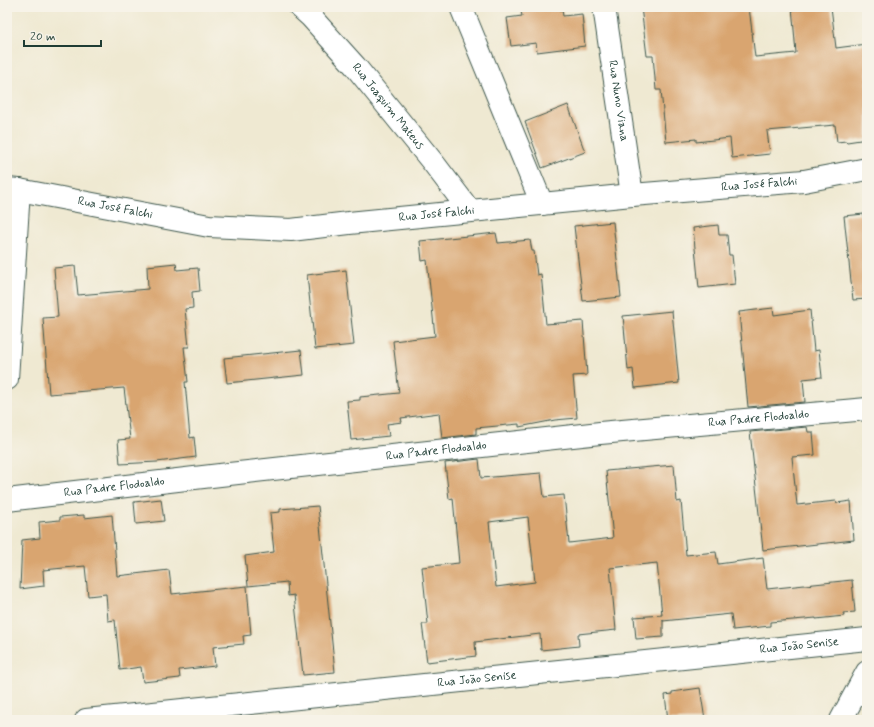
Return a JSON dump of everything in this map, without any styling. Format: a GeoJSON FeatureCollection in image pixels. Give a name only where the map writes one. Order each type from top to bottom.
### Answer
{"type":"FeatureCollection","features":[{"type":"Feature","properties":{"kind":"street"},"geometry":{"type":"LineString","coordinates":[[461,7],[542,204]]}},
{"type":"Feature","properties":{"kind":"street","name":"Rua Nuno Viana"},"geometry":{"type":"LineString","coordinates":[[604,7],[632,195]]}},
{"type":"Feature","properties":{"kind":"street","name":"Rua Joaquim Mateus"},"geometry":{"type":"LineString","coordinates":[[306,10],[355,66],[470,210]]}},
{"type":"Feature","properties":{"kind":"street","name":"Rua José Falchi"},"geometry":{"type":"LineString","coordinates":[[13,190],[209,226],[291,230],[470,210],[804,181],[867,169]]}},
{"type":"Feature","properties":{"kind":"street"},"geometry":{"type":"LineString","coordinates":[[7,379],[13,190]]}},
{"type":"Feature","properties":{"kind":"street","name":"Rua Padre Flodoaldo"},"geometry":{"type":"LineString","coordinates":[[7,500],[220,474],[600,433],[867,409]]}},
{"type":"Feature","properties":{"kind":"street","name":"Rua João Senise"},"geometry":{"type":"LineString","coordinates":[[86,720],[867,639]]}},
{"type":"Feature","properties":{"kind":"street"},"geometry":{"type":"LineString","coordinates":[[841,720],[867,672]]}},
{"type":"Feature","properties":{"kind":"building"},"geometry":{"type":"Polygon","coordinates":[[[520,7],[559,7],[560,10],[562,10],[563,16],[582,14],[585,46],[537,52],[536,43],[511,46],[507,18],[522,16],[520,7]]]}},
{"type":"Feature","properties":{"kind":"building"},"geometry":{"type":"Polygon","coordinates":[[[641,7],[749,7],[755,57],[796,53],[792,7],[831,7],[836,48],[867,44],[867,139],[837,142],[835,125],[767,131],[770,154],[732,158],[730,138],[696,142],[696,139],[666,142],[661,90],[656,90],[653,56],[647,56],[641,7]]]}},
{"type":"Feature","properties":{"kind":"building"},"geometry":{"type":"Polygon","coordinates":[[[568,105],[585,152],[542,168],[525,122],[568,105]]]}},
{"type":"Feature","properties":{"kind":"building"},"geometry":{"type":"Polygon","coordinates":[[[864,214],[867,247],[867,299],[853,300],[844,216],[864,214]]]}},
{"type":"Feature","properties":{"kind":"building"},"geometry":{"type":"Polygon","coordinates":[[[613,222],[621,297],[583,301],[574,226],[613,222]]]}},
{"type":"Feature","properties":{"kind":"building"},"geometry":{"type":"Polygon","coordinates":[[[718,225],[719,235],[727,235],[729,255],[732,255],[735,284],[699,288],[693,228],[718,225]]]}},
{"type":"Feature","properties":{"kind":"building"},"geometry":{"type":"Polygon","coordinates":[[[496,233],[498,243],[530,240],[532,251],[534,251],[537,275],[541,274],[546,324],[583,321],[587,375],[573,376],[577,418],[555,420],[519,427],[519,424],[476,428],[476,434],[442,438],[439,413],[401,418],[402,422],[387,424],[389,436],[351,440],[347,401],[360,400],[360,397],[399,393],[393,341],[435,336],[427,260],[422,261],[420,241],[496,233]]]}},
{"type":"Feature","properties":{"kind":"building"},"geometry":{"type":"Polygon","coordinates":[[[176,263],[177,270],[198,268],[200,291],[192,292],[193,308],[185,309],[189,347],[184,347],[188,382],[185,382],[190,438],[194,437],[196,457],[157,462],[120,464],[118,440],[130,439],[124,388],[49,394],[43,318],[58,317],[54,268],[75,266],[78,295],[148,289],[147,266],[176,263]]]}},
{"type":"Feature","properties":{"kind":"building"},"geometry":{"type":"Polygon","coordinates":[[[346,270],[354,345],[315,349],[307,275],[346,270]]]}},
{"type":"Feature","properties":{"kind":"building"},"geometry":{"type":"Polygon","coordinates":[[[773,308],[774,315],[810,310],[814,351],[819,350],[822,377],[803,379],[805,402],[748,407],[739,312],[773,308]]]}},
{"type":"Feature","properties":{"kind":"building"},"geometry":{"type":"Polygon","coordinates":[[[672,311],[679,383],[635,388],[633,369],[628,370],[623,316],[672,311]]]}},
{"type":"Feature","properties":{"kind":"building"},"geometry":{"type":"Polygon","coordinates":[[[301,350],[304,375],[227,383],[224,358],[301,350]]]}},
{"type":"Feature","properties":{"kind":"building"},"geometry":{"type":"Polygon","coordinates":[[[807,427],[808,432],[813,432],[815,455],[792,457],[797,505],[851,501],[854,540],[763,550],[750,432],[807,427]]]}},
{"type":"Feature","properties":{"kind":"building"},"geometry":{"type":"Polygon","coordinates":[[[479,459],[481,478],[541,473],[544,497],[564,495],[569,543],[613,538],[606,471],[674,465],[677,502],[681,501],[686,555],[716,552],[718,564],[763,558],[767,589],[852,580],[855,612],[843,613],[844,616],[770,622],[770,626],[733,630],[731,614],[663,621],[663,637],[636,639],[634,617],[662,615],[657,563],[610,568],[616,630],[578,634],[579,646],[541,650],[540,634],[475,642],[476,656],[427,662],[422,624],[428,624],[422,567],[459,563],[453,498],[449,499],[445,463],[479,459]],[[528,517],[489,522],[496,587],[535,582],[528,517]]]}},
{"type":"Feature","properties":{"kind":"building"},"geometry":{"type":"Polygon","coordinates":[[[161,499],[164,521],[136,524],[134,502],[161,499]]]}},
{"type":"Feature","properties":{"kind":"building"},"geometry":{"type":"Polygon","coordinates":[[[318,506],[335,672],[303,675],[294,595],[288,596],[287,582],[248,586],[245,556],[274,552],[270,513],[280,512],[280,509],[318,506]]]}},
{"type":"Feature","properties":{"kind":"building"},"geometry":{"type":"Polygon","coordinates":[[[84,515],[84,518],[112,515],[117,576],[169,570],[172,594],[247,586],[251,635],[243,636],[244,644],[213,647],[215,666],[179,670],[180,678],[143,682],[141,667],[120,670],[115,620],[108,621],[106,594],[88,596],[85,566],[43,570],[44,586],[20,589],[22,540],[40,538],[39,522],[60,520],[60,517],[84,515]]]}},
{"type":"Feature","properties":{"kind":"building"},"geometry":{"type":"Polygon","coordinates":[[[700,688],[705,720],[668,720],[665,695],[672,694],[672,692],[700,688]]]}}]}
